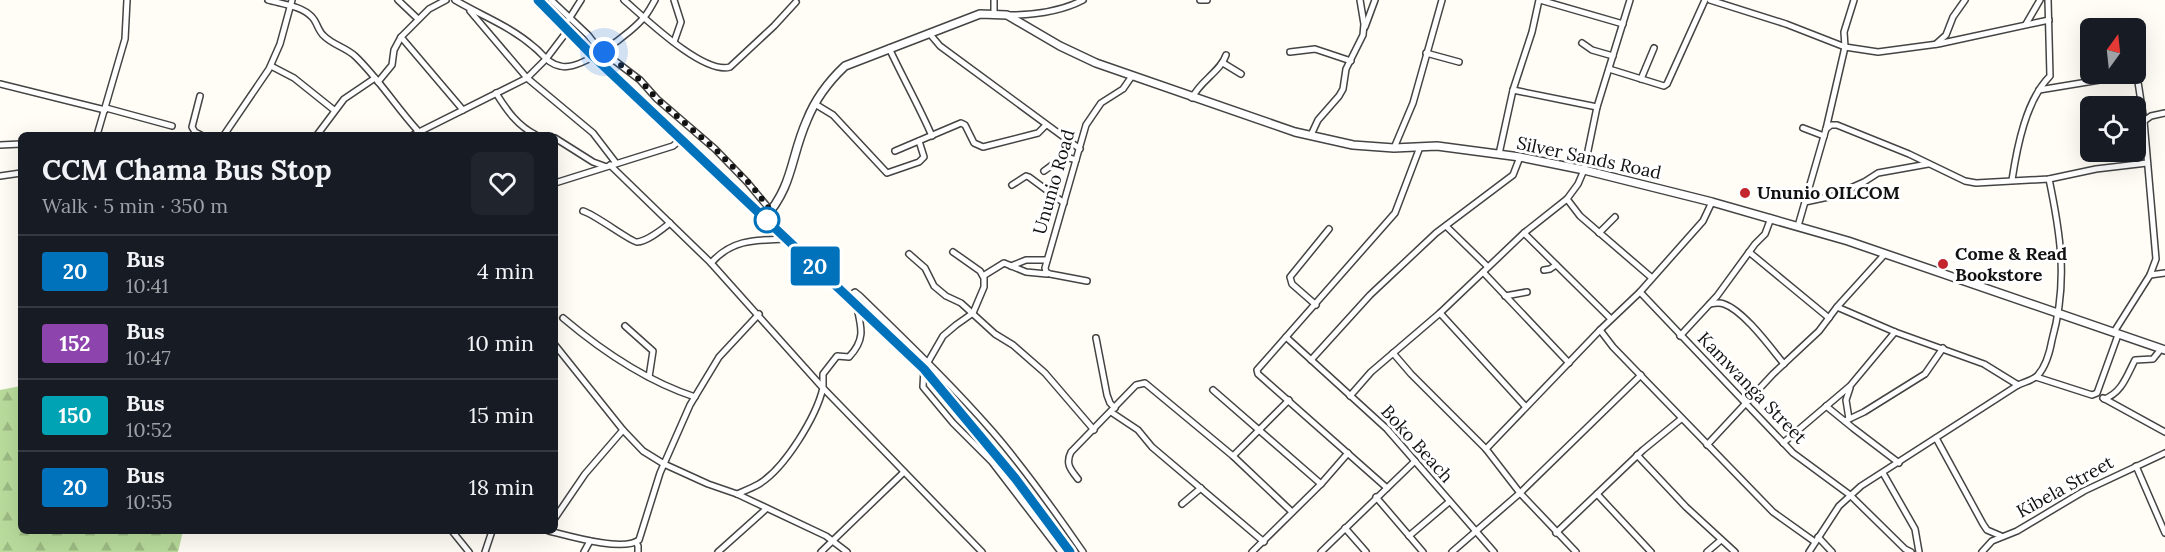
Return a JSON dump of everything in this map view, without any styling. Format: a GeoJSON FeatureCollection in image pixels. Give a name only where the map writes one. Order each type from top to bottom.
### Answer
{"type":"FeatureCollection","features":[{"type":"Feature","properties":{"kind":"highway"},"geometry":{"type":"LineString","coordinates":[[538,0],[594,57],[681,139],[768,215],[787,238],[857,307],[925,366],[1012,481],[1070,552]]}},
{"type":"Feature","properties":{"kind":"street"},"geometry":{"type":"LineString","coordinates":[[98,132],[125,39],[127,0]]}},
{"type":"Feature","properties":{"kind":"street"},"geometry":{"type":"LineString","coordinates":[[268,0],[291,3],[311,16],[325,37],[335,45],[346,49],[376,80],[414,132]]}},
{"type":"Feature","properties":{"kind":"street"},"geometry":{"type":"LineString","coordinates":[[398,0],[418,19]]}},
{"type":"Feature","properties":{"kind":"street"},"geometry":{"type":"LineString","coordinates":[[319,132],[344,99],[376,80],[392,65],[394,50],[401,37],[418,19],[429,9],[446,0]]}},
{"type":"Feature","properties":{"kind":"street"},"geometry":{"type":"LineString","coordinates":[[455,0],[507,26],[546,59],[557,66],[564,67],[604,52],[645,17],[654,2],[661,0]]}},
{"type":"Feature","properties":{"kind":"street"},"geometry":{"type":"LineString","coordinates":[[551,0],[604,52],[640,80],[657,99],[715,149],[752,186],[768,215],[786,188],[805,125],[815,104],[844,66],[980,14],[1041,13],[1068,8],[1083,0]]}},
{"type":"Feature","properties":{"kind":"street"},"geometry":{"type":"LineString","coordinates":[[417,132],[527,78],[546,59],[581,0]]}},
{"type":"Feature","properties":{"kind":"street"},"geometry":{"type":"LineString","coordinates":[[624,0],[674,42],[716,68],[730,67],[796,2]]}},
{"type":"Feature","properties":{"kind":"street"},"geometry":{"type":"LineString","coordinates":[[674,0],[681,22],[674,42]]}},
{"type":"Feature","properties":{"kind":"street"},"geometry":{"type":"LineString","coordinates":[[994,0],[994,13]]}},
{"type":"Feature","properties":{"kind":"street"},"geometry":{"type":"LineString","coordinates":[[1200,0],[1207,0]]}},
{"type":"Feature","properties":{"kind":"street"},"geometry":{"type":"LineString","coordinates":[[1360,0],[1363,31]]}},
{"type":"Feature","properties":{"kind":"street"},"geometry":{"type":"LineString","coordinates":[[1311,135],[1318,120],[1340,96],[1346,69],[1375,0]]}},
{"type":"Feature","properties":{"kind":"street"},"geometry":{"type":"LineString","coordinates":[[1394,148],[1413,103],[1442,0]]}},
{"type":"Feature","properties":{"kind":"street"},"geometry":{"type":"LineString","coordinates":[[1498,154],[1513,90],[1532,32],[1539,0],[1623,24]]}},
{"type":"Feature","properties":{"kind":"street"},"geometry":{"type":"LineString","coordinates":[[1350,396],[1371,372],[1440,313],[1524,233],[1567,200],[1584,170],[1597,107],[1630,0]]}},
{"type":"Feature","properties":{"kind":"street"},"geometry":{"type":"LineString","coordinates":[[1609,69],[1664,86],[1667,84],[1705,0]]}},
{"type":"Feature","properties":{"kind":"street"},"geometry":{"type":"LineString","coordinates":[[1710,0],[1786,24],[1845,47],[1878,52],[1935,45],[2049,20]]}},
{"type":"Feature","properties":{"kind":"street"},"geometry":{"type":"LineString","coordinates":[[1798,226],[1825,133],[1845,47],[1844,32],[1854,0]]}},
{"type":"Feature","properties":{"kind":"street"},"geometry":{"type":"LineString","coordinates":[[1935,45],[1946,35],[1953,17],[1965,0]]}},
{"type":"Feature","properties":{"kind":"street"},"geometry":{"type":"LineString","coordinates":[[2026,24],[2040,0]]}},
{"type":"Feature","properties":{"kind":"street"},"geometry":{"type":"LineString","coordinates":[[2012,180],[2018,141],[2042,83],[2050,76],[2048,0]]}},
{"type":"Feature","properties":{"kind":"street"},"geometry":{"type":"LineString","coordinates":[[226,132],[270,66],[280,44],[291,3]]}},
{"type":"Feature","properties":{"kind":"street"},"geometry":{"type":"LineString","coordinates":[[469,9],[527,78],[593,133],[610,165],[711,263],[823,388],[982,552]]}},
{"type":"Feature","properties":{"kind":"street","name":"Silver Sands Road"},"geometry":{"type":"LineString","coordinates":[[1007,15],[1060,46],[1096,63],[1295,132],[1353,145],[1394,148],[1437,146],[1520,157],[1584,170],[1798,226],[2163,349]]}},
{"type":"Feature","properties":{"kind":"street"},"geometry":{"type":"LineString","coordinates":[[929,33],[940,46],[1080,149]]}},
{"type":"Feature","properties":{"kind":"street"},"geometry":{"type":"LineString","coordinates":[[401,37],[463,110]]}},
{"type":"Feature","properties":{"kind":"street"},"geometry":{"type":"LineString","coordinates":[[1582,43],[1592,50],[1613,56]]}},
{"type":"Feature","properties":{"kind":"street"},"geometry":{"type":"LineString","coordinates":[[889,48],[908,88],[917,101],[932,136]]}},
{"type":"Feature","properties":{"kind":"street"},"geometry":{"type":"LineString","coordinates":[[1641,79],[1654,48]]}},
{"type":"Feature","properties":{"kind":"street"},"geometry":{"type":"LineString","coordinates":[[1290,52],[1315,49],[1351,61]]}},
{"type":"Feature","properties":{"kind":"street"},"geometry":{"type":"LineString","coordinates":[[1426,53],[1459,62]]}},
{"type":"Feature","properties":{"kind":"street"},"geometry":{"type":"LineString","coordinates":[[1192,98],[1209,76],[1223,63],[1227,55]]}},
{"type":"Feature","properties":{"kind":"street"},"geometry":{"type":"LineString","coordinates":[[1223,63],[1241,74]]}},
{"type":"Feature","properties":{"kind":"street"},"geometry":{"type":"LineString","coordinates":[[270,66],[294,78],[334,110]]}},
{"type":"Feature","properties":{"kind":"street","name":"Ununio Road"},"geometry":{"type":"LineString","coordinates":[[1050,274],[1046,271],[1047,260],[1089,118],[1101,103],[1123,89],[1132,76]]}},
{"type":"Feature","properties":{"kind":"street"},"geometry":{"type":"LineString","coordinates":[[2039,90],[2080,83]]}},
{"type":"Feature","properties":{"kind":"street"},"geometry":{"type":"LineString","coordinates":[[0,84],[172,126]]}},
{"type":"Feature","properties":{"kind":"street"},"geometry":{"type":"LineString","coordinates":[[1513,90],[1597,107]]}},
{"type":"Feature","properties":{"kind":"street"},"geometry":{"type":"LineString","coordinates":[[496,93],[512,117],[529,132]]}},
{"type":"Feature","properties":{"kind":"street"},"geometry":{"type":"LineString","coordinates":[[195,132],[192,127],[200,96]]}},
{"type":"Feature","properties":{"kind":"street"},"geometry":{"type":"LineString","coordinates":[[815,104],[833,115],[887,174],[919,162],[924,157],[919,141]]}},
{"type":"Feature","properties":{"kind":"street"},"geometry":{"type":"LineString","coordinates":[[2146,120],[2165,113]]}},
{"type":"Feature","properties":{"kind":"street"},"geometry":{"type":"LineString","coordinates":[[895,151],[958,124],[963,124],[974,143],[983,147],[1038,133],[1046,125]]}},
{"type":"Feature","properties":{"kind":"street"},"geometry":{"type":"LineString","coordinates":[[1825,133],[1831,125],[1837,125],[1971,182],[2049,179],[2096,169],[2147,163]]}},
{"type":"Feature","properties":{"kind":"street"},"geometry":{"type":"LineString","coordinates":[[1803,128],[1825,133]]}},
{"type":"Feature","properties":{"kind":"street"},"geometry":{"type":"LineString","coordinates":[[558,182],[673,146],[681,139]]}},
{"type":"Feature","properties":{"kind":"street"},"geometry":{"type":"LineString","coordinates":[[558,140],[593,162],[610,165]]}},
{"type":"Feature","properties":{"kind":"street"},"geometry":{"type":"LineString","coordinates":[[0,145],[18,144]]}},
{"type":"Feature","properties":{"kind":"street"},"geometry":{"type":"LineString","coordinates":[[1387,488],[1257,372],[1259,366],[1395,213],[1420,147]]}},
{"type":"Feature","properties":{"kind":"street"},"geometry":{"type":"LineString","coordinates":[[2097,393],[2116,333],[2154,266],[2156,248],[2146,149]]}},
{"type":"Feature","properties":{"kind":"street"},"geometry":{"type":"LineString","coordinates":[[1044,171],[1055,161],[1064,157],[1076,160]]}},
{"type":"Feature","properties":{"kind":"street"},"geometry":{"type":"LineString","coordinates":[[1311,360],[1370,296],[1436,233],[1513,175],[1520,157]]}},
{"type":"Feature","properties":{"kind":"street"},"geometry":{"type":"LineString","coordinates":[[1805,202],[1833,196],[1878,173],[1930,164]]}},
{"type":"Feature","properties":{"kind":"street"},"geometry":{"type":"LineString","coordinates":[[0,176],[18,173]]}},
{"type":"Feature","properties":{"kind":"street"},"geometry":{"type":"LineString","coordinates":[[1012,185],[1026,176],[1029,177],[1064,203]]}},
{"type":"Feature","properties":{"kind":"street"},"geometry":{"type":"LineString","coordinates":[[1809,552],[1830,518],[1850,495],[2018,385],[2036,377],[2045,363],[2060,314],[2063,261],[2060,231],[2049,179]]}},
{"type":"Feature","properties":{"kind":"street"},"geometry":{"type":"LineString","coordinates":[[1567,200],[1580,216],[1652,278]]}},
{"type":"Feature","properties":{"kind":"street"},"geometry":{"type":"LineString","coordinates":[[1486,449],[1599,330],[1640,292],[1704,221],[1712,202]]}},
{"type":"Feature","properties":{"kind":"street"},"geometry":{"type":"LineString","coordinates":[[583,210],[605,222],[631,242],[647,238],[670,223]]}},
{"type":"Feature","properties":{"kind":"street"},"geometry":{"type":"LineString","coordinates":[[1599,233],[1615,217]]}},
{"type":"Feature","properties":{"kind":"street"},"geometry":{"type":"LineString","coordinates":[[1680,336],[1719,294],[1757,240],[1765,234],[1771,218]]}},
{"type":"Feature","properties":{"kind":"street"},"geometry":{"type":"LineString","coordinates":[[1446,226],[1488,267]]}},
{"type":"Feature","properties":{"kind":"street"},"geometry":{"type":"LineString","coordinates":[[1316,304],[1292,284],[1290,277],[1329,229]]}},
{"type":"Feature","properties":{"kind":"street"},"geometry":{"type":"LineString","coordinates":[[1524,233],[1593,299],[1611,320]]}},
{"type":"Feature","properties":{"kind":"street"},"geometry":{"type":"LineString","coordinates":[[711,263],[720,252],[737,244],[787,238]]}},
{"type":"Feature","properties":{"kind":"street"},"geometry":{"type":"LineString","coordinates":[[925,366],[943,336],[973,313],[984,286],[980,271],[953,252]]}},
{"type":"Feature","properties":{"kind":"street"},"geometry":{"type":"LineString","coordinates":[[1749,252],[1829,318]]}},
{"type":"Feature","properties":{"kind":"street"},"geometry":{"type":"LineString","coordinates":[[909,254],[925,268],[934,286],[946,296],[961,303],[1045,374],[1094,430]]}},
{"type":"Feature","properties":{"kind":"street"},"geometry":{"type":"LineString","coordinates":[[1707,445],[1784,364],[1819,331],[1837,307],[1884,255]]}},
{"type":"Feature","properties":{"kind":"street"},"geometry":{"type":"LineString","coordinates":[[1011,266],[1026,260],[1047,260]]}},
{"type":"Feature","properties":{"kind":"street"},"geometry":{"type":"LineString","coordinates":[[983,276],[1000,264],[1007,263],[1026,272],[1088,281]]}},
{"type":"Feature","properties":{"kind":"street"},"geometry":{"type":"LineString","coordinates":[[1545,270],[1550,270],[1556,265]]}},
{"type":"Feature","properties":{"kind":"street"},"geometry":{"type":"LineString","coordinates":[[1483,272],[1569,363]]}},
{"type":"Feature","properties":{"kind":"street"},"geometry":{"type":"LineString","coordinates":[[2150,275],[2165,273]]}},
{"type":"Feature","properties":{"kind":"street"},"geometry":{"type":"LineString","coordinates":[[847,297],[855,292],[925,366],[990,429],[1022,467],[1083,552]]}},
{"type":"Feature","properties":{"kind":"street"},"geometry":{"type":"LineString","coordinates":[[1505,296],[1527,292]]}},
{"type":"Feature","properties":{"kind":"street","name":"Kamwanga Street"},"geometry":{"type":"LineString","coordinates":[[1640,292],[1793,453],[1850,495],[1905,549],[1911,552]]}},
{"type":"Feature","properties":{"kind":"street"},"geometry":{"type":"LineString","coordinates":[[1719,294],[1723,304],[1742,317],[1784,364]]}},
{"type":"Feature","properties":{"kind":"street"},"geometry":{"type":"LineString","coordinates":[[1710,304],[1723,304]]}},
{"type":"Feature","properties":{"kind":"street"},"geometry":{"type":"LineString","coordinates":[[737,494],[760,484],[792,448],[814,413],[823,388],[823,374],[839,355],[849,357],[860,342],[862,336],[857,307]]}},
{"type":"Feature","properties":{"kind":"street"},"geometry":{"type":"LineString","coordinates":[[1837,307],[1895,332],[1984,364],[2018,385]]}},
{"type":"Feature","properties":{"kind":"street"},"geometry":{"type":"LineString","coordinates":[[1440,313],[1525,406]]}},
{"type":"Feature","properties":{"kind":"street"},"geometry":{"type":"LineString","coordinates":[[558,533],[590,541],[628,545],[636,542],[641,536],[664,464],[695,398],[719,357],[759,314]]}},
{"type":"Feature","properties":{"kind":"street"},"geometry":{"type":"LineString","coordinates":[[563,318],[584,336],[621,361],[695,398]]}},
{"type":"Feature","properties":{"kind":"street"},"geometry":{"type":"LineString","coordinates":[[625,326],[654,351],[649,377]]}},
{"type":"Feature","properties":{"kind":"street"},"geometry":{"type":"LineString","coordinates":[[1599,330],[1681,419],[1773,512],[1817,539],[1832,552]]}},
{"type":"Feature","properties":{"kind":"street"},"geometry":{"type":"LineString","coordinates":[[1783,443],[1850,386],[1895,332]]}},
{"type":"Feature","properties":{"kind":"street","name":"Boko Beach"},"geometry":{"type":"LineString","coordinates":[[1286,337],[1387,429],[1494,552]]}},
{"type":"Feature","properties":{"kind":"street"},"geometry":{"type":"LineString","coordinates":[[1096,338],[1107,395],[1113,410],[1138,430],[1152,447],[1264,542]]}},
{"type":"Feature","properties":{"kind":"street"},"geometry":{"type":"LineString","coordinates":[[1847,420],[1925,375],[1943,348]]}},
{"type":"Feature","properties":{"kind":"street"},"geometry":{"type":"LineString","coordinates":[[558,349],[623,430],[643,451],[664,464],[737,494],[836,542],[847,552]]}},
{"type":"Feature","properties":{"kind":"street"},"geometry":{"type":"LineString","coordinates":[[2104,399],[2112,396],[2120,388],[2135,360],[2153,359],[2163,349]]}},
{"type":"Feature","properties":{"kind":"street"},"geometry":{"type":"LineString","coordinates":[[1393,353],[1486,449],[1520,493],[1576,552]]}},
{"type":"Feature","properties":{"kind":"street"},"geometry":{"type":"LineString","coordinates":[[1452,552],[1520,493],[1641,375]]}},
{"type":"Feature","properties":{"kind":"street"},"geometry":{"type":"LineString","coordinates":[[2036,377],[2092,395],[2097,393]]}},
{"type":"Feature","properties":{"kind":"street"},"geometry":{"type":"LineString","coordinates":[[1078,479],[1068,467],[1069,456],[1136,386],[1145,383],[1233,456],[1292,512]]}},
{"type":"Feature","properties":{"kind":"street"},"geometry":{"type":"LineString","coordinates":[[1847,420],[1846,400],[1850,386]]}},
{"type":"Feature","properties":{"kind":"street"},"geometry":{"type":"LineString","coordinates":[[1213,390],[1321,484]]}},
{"type":"Feature","properties":{"kind":"street"},"geometry":{"type":"LineString","coordinates":[[2097,393],[2165,432]]}},
{"type":"Feature","properties":{"kind":"street"},"geometry":{"type":"LineString","coordinates":[[1233,456],[1289,400]]}},
{"type":"Feature","properties":{"kind":"street"},"geometry":{"type":"LineString","coordinates":[[1826,406],[1847,420],[1899,463]]}},
{"type":"Feature","properties":{"kind":"street"},"geometry":{"type":"LineString","coordinates":[[1556,533],[1637,455],[1681,419]]}},
{"type":"Feature","properties":{"kind":"street"},"geometry":{"type":"LineString","coordinates":[[558,514],[585,474],[623,430]]}},
{"type":"Feature","properties":{"kind":"street"},"geometry":{"type":"LineString","coordinates":[[1936,438],[1983,524],[1987,530],[2001,536]]}},
{"type":"Feature","properties":{"kind":"street"},"geometry":{"type":"LineString","coordinates":[[1252,552],[1321,484],[1348,453]]}},
{"type":"Feature","properties":{"kind":"street","name":"Kibela Street"},"geometry":{"type":"LineString","coordinates":[[1982,552],[1992,541],[2017,531],[2084,491],[2165,453]]}},
{"type":"Feature","properties":{"kind":"street"},"geometry":{"type":"LineString","coordinates":[[1637,455],[1721,540],[1736,552]]}},
{"type":"Feature","properties":{"kind":"street"},"geometry":{"type":"LineString","coordinates":[[1321,552],[1415,461]]}},
{"type":"Feature","properties":{"kind":"street"},"geometry":{"type":"LineString","coordinates":[[2136,466],[2165,533]]}},
{"type":"Feature","properties":{"kind":"street"},"geometry":{"type":"LineString","coordinates":[[821,552],[836,542],[904,472]]}},
{"type":"Feature","properties":{"kind":"street"},"geometry":{"type":"LineString","coordinates":[[1883,473],[1915,529],[1919,552]]}},
{"type":"Feature","properties":{"kind":"street"},"geometry":{"type":"LineString","coordinates":[[1012,481],[1061,552]]}},
{"type":"Feature","properties":{"kind":"street"},"geometry":{"type":"LineString","coordinates":[[1182,504],[1201,488]]}},
{"type":"Feature","properties":{"kind":"street"},"geometry":{"type":"LineString","coordinates":[[1597,494],[1651,552]]}},
{"type":"Feature","properties":{"kind":"street"},"geometry":{"type":"LineString","coordinates":[[1376,497],[1423,552]]}},
{"type":"Feature","properties":{"kind":"street"},"geometry":{"type":"LineString","coordinates":[[1409,536],[1449,502]]}},
{"type":"Feature","properties":{"kind":"street"},"geometry":{"type":"LineString","coordinates":[[718,552],[766,509]]}},
{"type":"Feature","properties":{"kind":"street"},"geometry":{"type":"LineString","coordinates":[[1345,528],[1366,552]]}},
{"type":"Feature","properties":{"kind":"street"},"geometry":{"type":"LineString","coordinates":[[454,534],[469,552]]}},
{"type":"Feature","properties":{"kind":"street"},"geometry":{"type":"LineString","coordinates":[[485,552],[491,534]]}},
{"type":"Feature","properties":{"kind":"street"},"geometry":{"type":"LineString","coordinates":[[1707,552],[1721,540]]}},
{"type":"Feature","properties":{"kind":"street"},"geometry":{"type":"LineString","coordinates":[[584,552],[590,541]]}},
{"type":"Feature","properties":{"kind":"street"},"geometry":{"type":"LineString","coordinates":[[636,542],[638,552]]}},
{"type":"Feature","properties":{"kind":"street"},"geometry":{"type":"LineString","coordinates":[[836,542],[836,552]]}},
{"type":"Feature","properties":{"kind":"green space"},"geometry":{"type":"Polygon","coordinates":[[[18,387],[18,534],[182,534],[178,552],[0,552],[0,390],[18,387]]]}},
{"type":"Feature","properties":{"kind":"bus line","name":"20"},"geometry":{"type":"LineString","coordinates":[[538,0],[594,57],[924,369],[1015,478],[1070,552]]}},
{"type":"Feature","properties":{"kind":"place","name":"Ununio OILCOM"},"geometry":{"type":"Point","coordinates":[1745,193]}},
{"type":"Feature","properties":{"kind":"place","name":"Come & Read Bookstore"},"geometry":{"type":"Point","coordinates":[1943,264]}},
{"type":"Feature","properties":{"kind":"route"},"geometry":{"type":"LineString","coordinates":[[604,52],[640,80],[657,99],[684,120],[752,186],[771,211],[764,219],[767,220]]}}]}
